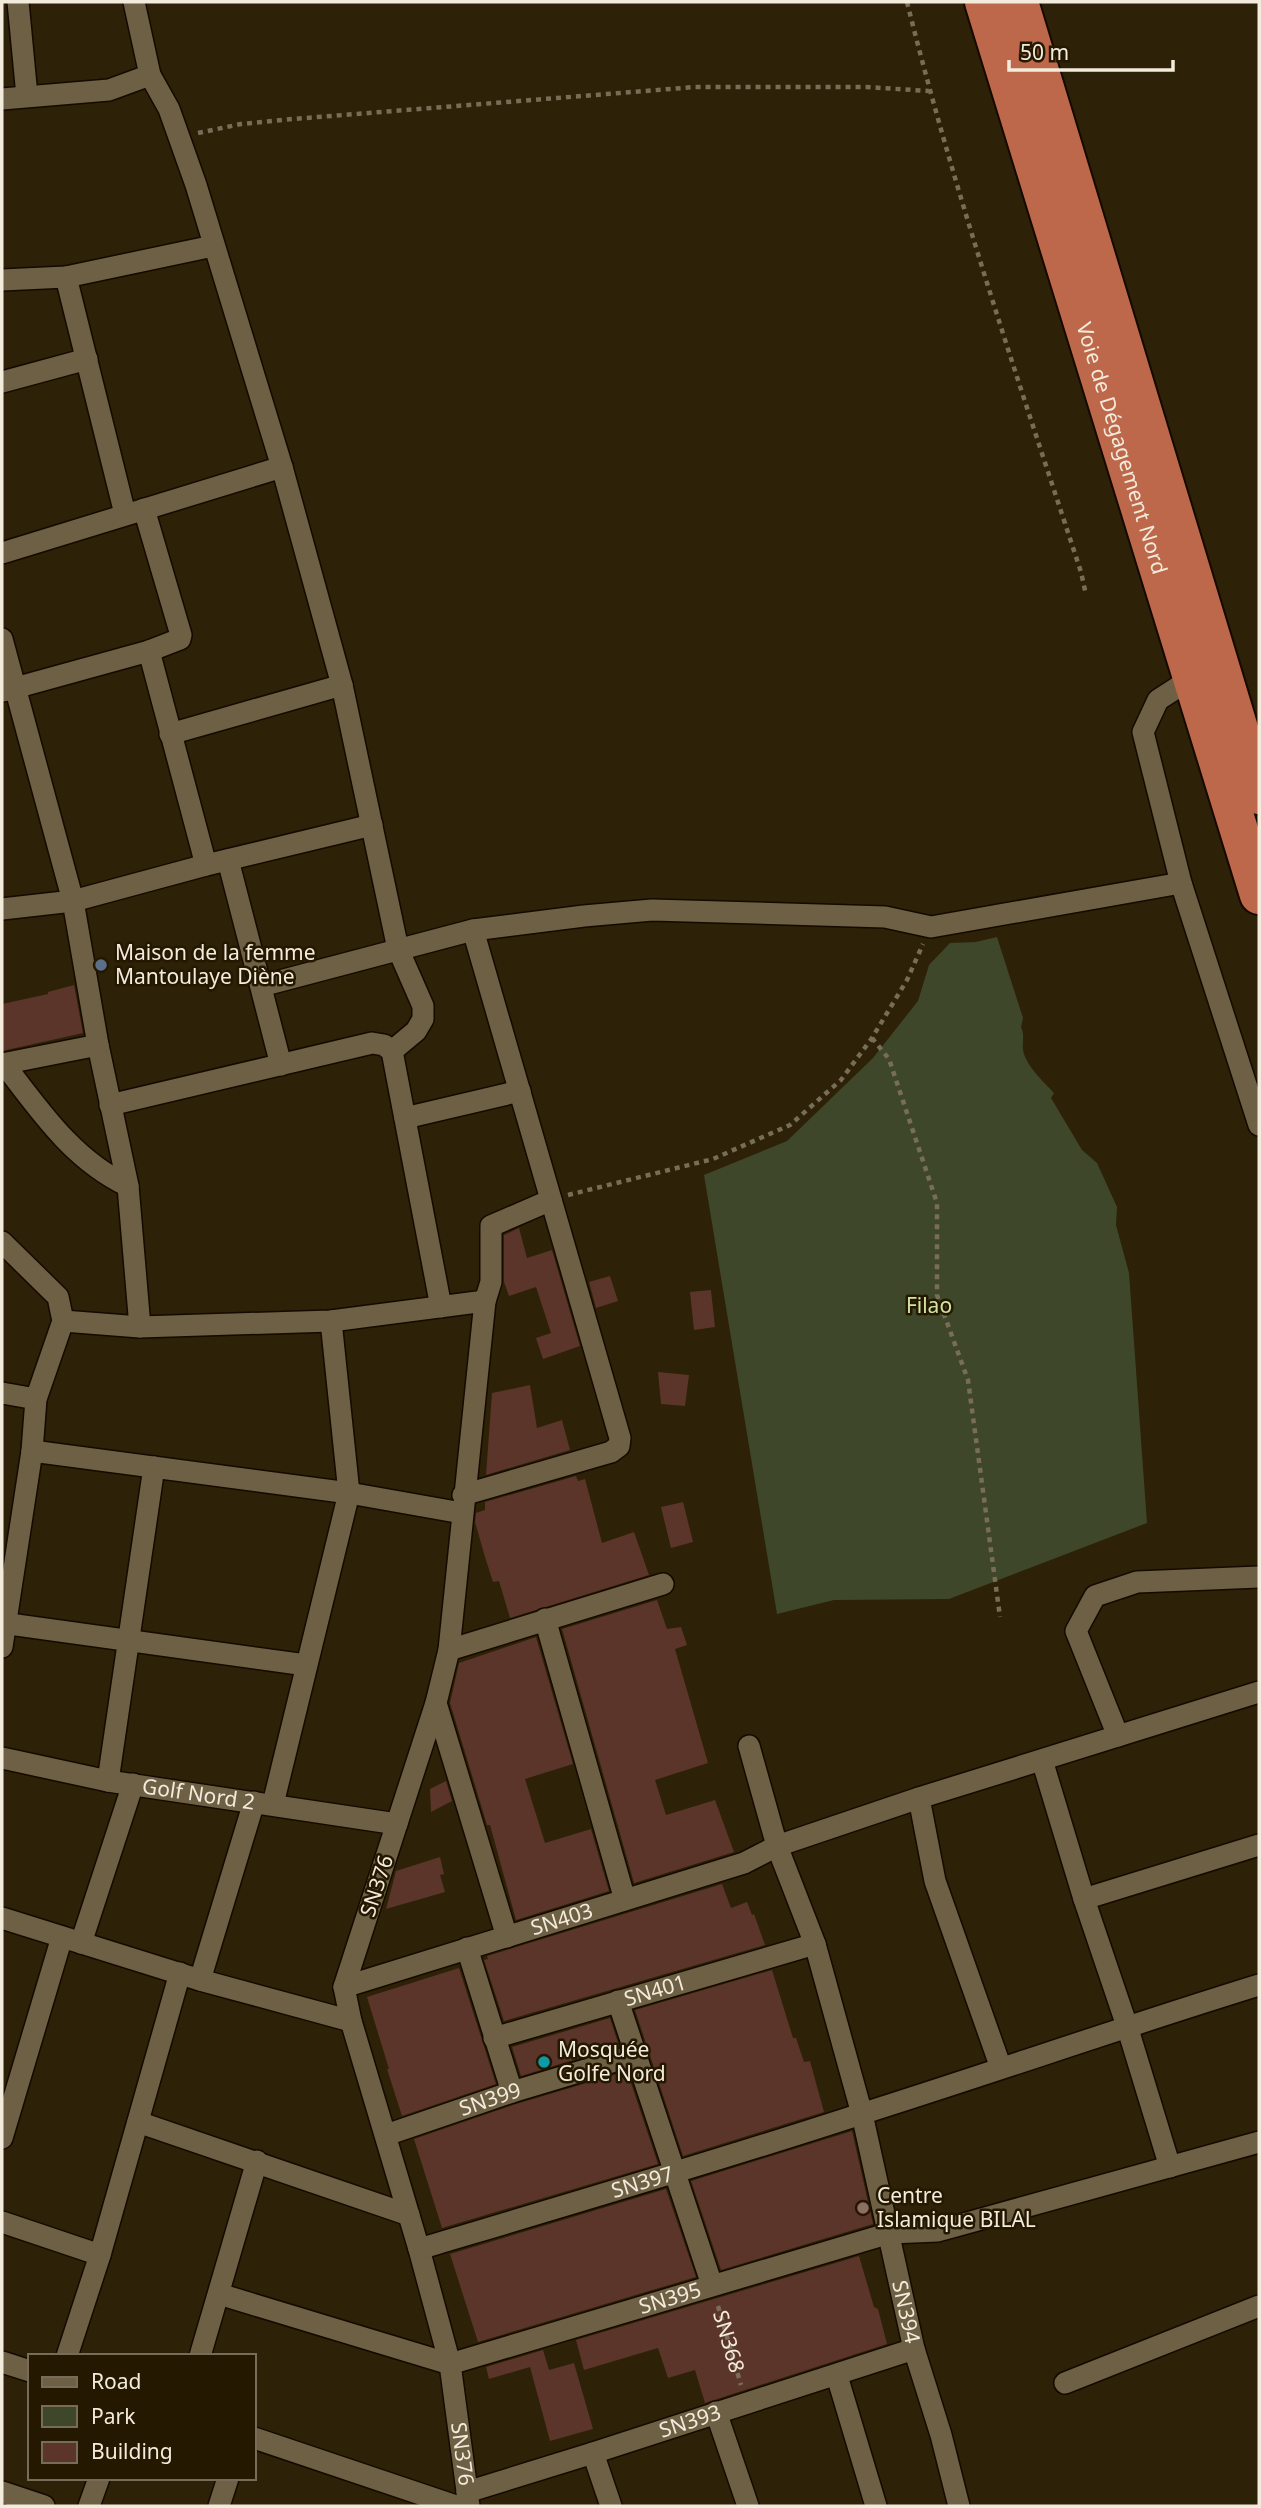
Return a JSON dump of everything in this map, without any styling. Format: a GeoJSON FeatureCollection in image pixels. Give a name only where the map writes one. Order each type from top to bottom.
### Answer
{"type":"FeatureCollection","features":[{"type":"Feature","properties":{"kind":"highway","name":"Voie de Dégagement Nord"},"geometry":{"type":"LineString","coordinates":[[984,2],[1259,895]]}},
{"type":"Feature","properties":{"kind":"highway","name":"Voie de Dégagement Nord"},"geometry":{"type":"LineString","coordinates":[[1019,2],[1259,794]]}},
{"type":"Feature","properties":{"kind":"street"},"geometry":{"type":"LineString","coordinates":[[18,2],[27,96]]}},
{"type":"Feature","properties":{"kind":"street"},"geometry":{"type":"LineString","coordinates":[[134,2],[150,75],[169,109],[180,137],[282,467],[342,685],[398,949],[423,1006],[423,1019],[416,1031],[392,1051]]}},
{"type":"Feature","properties":{"kind":"street"},"geometry":{"type":"LineString","coordinates":[[2,99],[109,90],[150,75]]}},
{"type":"Feature","properties":{"kind":"street"},"geometry":{"type":"LineString","coordinates":[[2,280],[66,277],[213,246]]}},
{"type":"Feature","properties":{"kind":"street"},"geometry":{"type":"LineString","coordinates":[[8,690],[149,651],[177,641],[181,635],[134,512],[87,359],[66,277]]}},
{"type":"Feature","properties":{"kind":"street"},"geometry":{"type":"LineString","coordinates":[[2,382],[87,359]]}},
{"type":"Feature","properties":{"kind":"street"},"geometry":{"type":"LineString","coordinates":[[2,553],[282,467]]}},
{"type":"Feature","properties":{"kind":"street"},"geometry":{"type":"LineString","coordinates":[[2,639],[8,690],[73,901],[98,1045],[128,1186],[140,1327]]}},
{"type":"Feature","properties":{"kind":"street"},"geometry":{"type":"LineString","coordinates":[[149,651],[206,865]]}},
{"type":"Feature","properties":{"kind":"street"},"geometry":{"type":"LineString","coordinates":[[1192,678],[1158,701],[1143,732],[1181,883],[1259,1125]]}},
{"type":"Feature","properties":{"kind":"street"},"geometry":{"type":"LineString","coordinates":[[170,734],[342,685]]}},
{"type":"Feature","properties":{"kind":"street"},"geometry":{"type":"LineString","coordinates":[[2,909],[73,901],[206,865],[372,825]]}},
{"type":"Feature","properties":{"kind":"street"},"geometry":{"type":"LineString","coordinates":[[228,860],[281,1065]]}},
{"type":"Feature","properties":{"kind":"street"},"geometry":{"type":"LineString","coordinates":[[261,986],[473,930],[584,916],[652,910],[885,917],[930,927],[1181,883]]}},
{"type":"Feature","properties":{"kind":"street"},"geometry":{"type":"LineString","coordinates":[[32,1451],[349,1493],[462,1504],[611,1452],[620,1446],[620,1438],[473,930]]}},
{"type":"Feature","properties":{"kind":"street"},"geometry":{"type":"LineString","coordinates":[[110,1105],[372,1042],[384,1045],[392,1051],[441,1307]]}},
{"type":"Feature","properties":{"kind":"street"},"geometry":{"type":"LineString","coordinates":[[98,1045],[3,1064],[78,1154],[106,1175],[128,1186]]}},
{"type":"Feature","properties":{"kind":"street"},"geometry":{"type":"LineString","coordinates":[[405,1118],[520,1091]]}},
{"type":"Feature","properties":{"kind":"street","name":"SN376"},"geometry":{"type":"LineString","coordinates":[[464,2501],[450,2364],[410,2215],[351,2021],[344,1987],[436,1703],[449,1650],[485,1301],[491,1282],[491,1226],[551,1200]]}},
{"type":"Feature","properties":{"kind":"street"},"geometry":{"type":"LineString","coordinates":[[2,1242],[58,1297],[63,1321],[36,1399],[32,1451],[12,1508],[2,1647]]}},
{"type":"Feature","properties":{"kind":"street"},"geometry":{"type":"LineString","coordinates":[[63,1321],[140,1327],[331,1321],[485,1301]]}},
{"type":"Feature","properties":{"kind":"street"},"geometry":{"type":"LineString","coordinates":[[68,2354],[100,2255],[138,2122],[190,1977],[264,1803],[306,1665],[349,1493],[331,1321]]}},
{"type":"Feature","properties":{"kind":"street"},"geometry":{"type":"LineString","coordinates":[[2,1393],[36,1399]]}},
{"type":"Feature","properties":{"kind":"street"},"geometry":{"type":"LineString","coordinates":[[108,1781],[154,1467]]}},
{"type":"Feature","properties":{"kind":"street"},"geometry":{"type":"LineString","coordinates":[[1118,1736],[1076,1631],[1096,1596],[1137,1582],[1259,1577]]}},
{"type":"Feature","properties":{"kind":"street"},"geometry":{"type":"LineString","coordinates":[[449,1650],[663,1584]]}},
{"type":"Feature","properties":{"kind":"street"},"geometry":{"type":"LineString","coordinates":[[545,1619],[625,1900]]}},
{"type":"Feature","properties":{"kind":"street"},"geometry":{"type":"LineString","coordinates":[[3,1623],[306,1665]]}},
{"type":"Feature","properties":{"kind":"street","name":"SN403"},"geometry":{"type":"LineString","coordinates":[[344,1987],[744,1863],[776,1846],[919,1798],[1259,1692]]}},
{"type":"Feature","properties":{"kind":"street"},"geometry":{"type":"LineString","coordinates":[[436,1703],[507,1937]]}},
{"type":"Feature","properties":{"kind":"street","name":"SN394"},"geometry":{"type":"LineString","coordinates":[[749,1746],[776,1846],[815,1944],[862,2114],[914,2349],[941,2435],[959,2506]]}},
{"type":"Feature","properties":{"kind":"street","name":"Golf Nord 2"},"geometry":{"type":"LineString","coordinates":[[2,1758],[108,1781],[397,1824]]}},
{"type":"Feature","properties":{"kind":"street"},"geometry":{"type":"LineString","coordinates":[[1042,1760],[1170,2167]]}},
{"type":"Feature","properties":{"kind":"street"},"geometry":{"type":"LineString","coordinates":[[2,2138],[71,1940],[132,1784]]}},
{"type":"Feature","properties":{"kind":"street"},"geometry":{"type":"LineString","coordinates":[[919,1798],[935,1881],[1001,2068]]}},
{"type":"Feature","properties":{"kind":"street"},"geometry":{"type":"LineString","coordinates":[[1084,1899],[1259,1845]]}},
{"type":"Feature","properties":{"kind":"street"},"geometry":{"type":"LineString","coordinates":[[2,1918],[190,1977],[351,2021]]}},
{"type":"Feature","properties":{"kind":"street","name":"SN401"},"geometry":{"type":"LineString","coordinates":[[495,2038],[815,1944]]}},
{"type":"Feature","properties":{"kind":"street"},"geometry":{"type":"LineString","coordinates":[[467,1948],[512,2092]]}},
{"type":"Feature","properties":{"kind":"street","name":"SN397"},"geometry":{"type":"LineString","coordinates":[[419,2249],[862,2114],[1259,1985]]}},
{"type":"Feature","properties":{"kind":"street","name":"SN368"},"geometry":{"type":"LineString","coordinates":[[618,2001],[712,2285]]}},
{"type":"Feature","properties":{"kind":"street","name":"SN399"},"geometry":{"type":"LineString","coordinates":[[386,2135],[512,2092],[635,2055]]}},
{"type":"Feature","properties":{"kind":"street"},"geometry":{"type":"LineString","coordinates":[[138,2122],[410,2215]]}},
{"type":"Feature","properties":{"kind":"street","name":"SN395"},"geometry":{"type":"LineString","coordinates":[[450,2364],[890,2233],[938,2231],[1259,2142]]}},
{"type":"Feature","properties":{"kind":"street"},"geometry":{"type":"LineString","coordinates":[[201,2354],[257,2161]]}},
{"type":"Feature","properties":{"kind":"street"},"geometry":{"type":"LineString","coordinates":[[2,2222],[100,2255]]}},
{"type":"Feature","properties":{"kind":"street"},"geometry":{"type":"LineString","coordinates":[[219,2294],[450,2364]]}},
{"type":"Feature","properties":{"kind":"street"},"geometry":{"type":"LineString","coordinates":[[1065,2383],[1259,2306]]}},
{"type":"Feature","properties":{"kind":"street","name":"SN393"},"geometry":{"type":"LineString","coordinates":[[464,2501],[716,2412],[914,2349]]}},
{"type":"Feature","properties":{"kind":"street"},"geometry":{"type":"LineString","coordinates":[[2,2362],[28,2370]]}},
{"type":"Feature","properties":{"kind":"street"},"geometry":{"type":"LineString","coordinates":[[837,2375],[876,2506]]}},
{"type":"Feature","properties":{"kind":"street"},"geometry":{"type":"LineString","coordinates":[[716,2412],[748,2506]]}},
{"type":"Feature","properties":{"kind":"street"},"geometry":{"type":"LineString","coordinates":[[256,2439],[464,2501]]}},
{"type":"Feature","properties":{"kind":"street"},"geometry":{"type":"LineString","coordinates":[[593,2454],[611,2506]]}},
{"type":"Feature","properties":{"kind":"street"},"geometry":{"type":"LineString","coordinates":[[89,2506],[98,2480]]}},
{"type":"Feature","properties":{"kind":"street"},"geometry":{"type":"LineString","coordinates":[[219,2506],[227,2480]]}},
{"type":"Feature","properties":{"kind":"street"},"geometry":{"type":"LineString","coordinates":[[2,2492],[44,2506]]}},
{"type":"Feature","properties":{"kind":"path"},"geometry":{"type":"LineString","coordinates":[[907,2],[929,91],[991,297],[1086,594]]}},
{"type":"Feature","properties":{"kind":"path"},"geometry":{"type":"LineString","coordinates":[[180,137],[241,124],[280,120],[695,87],[866,87],[929,91]]}},
{"type":"Feature","properties":{"kind":"path"},"geometry":{"type":"LineString","coordinates":[[551,1200],[713,1158],[790,1125],[841,1080],[872,1038],[907,981],[930,927]]}},
{"type":"Feature","properties":{"kind":"path"},"geometry":{"type":"LineString","coordinates":[[872,1038],[889,1059],[937,1203],[937,1295],[968,1380],[1000,1617]]}},
{"type":"Feature","properties":{"kind":"path","name":"SN368"},"geometry":{"type":"LineString","coordinates":[[712,2285],[746,2403]]}},
{"type":"Feature","properties":{"kind":"green space","name":"Filao"},"geometry":{"type":"Polygon","coordinates":[[[997,937],[1023,1018],[1021,1027],[1025,1056],[1054,1093],[1051,1098],[1082,1150],[1097,1163],[1117,1207],[1116,1225],[1129,1273],[1147,1523],[949,1599],[834,1600],[777,1614],[704,1175],[787,1141],[873,1058],[918,1001],[929,965],[950,943],[976,942],[997,937]]]}},
{"type":"Feature","properties":{"kind":"building"},"geometry":{"type":"Polygon","coordinates":[[[74,985],[83,1033],[2,1051],[2,1004],[74,985]]]}},
{"type":"Feature","properties":{"kind":"building"},"geometry":{"type":"Polygon","coordinates":[[[519,1228],[527,1258],[552,1250],[580,1346],[543,1359],[536,1338],[551,1333],[536,1287],[509,1296],[504,1282],[504,1235],[519,1228]]]}},
{"type":"Feature","properties":{"kind":"building"},"geometry":{"type":"Polygon","coordinates":[[[610,1276],[618,1301],[596,1308],[589,1282],[610,1276]]]}},
{"type":"Feature","properties":{"kind":"building"},"geometry":{"type":"Polygon","coordinates":[[[711,1290],[715,1327],[694,1330],[690,1292],[711,1290]]]}},
{"type":"Feature","properties":{"kind":"building"},"geometry":{"type":"Polygon","coordinates":[[[658,1372],[689,1375],[685,1406],[661,1404],[658,1372]]]}},
{"type":"Feature","properties":{"kind":"building"},"geometry":{"type":"Polygon","coordinates":[[[530,1385],[537,1428],[562,1420],[570,1450],[486,1475],[492,1393],[530,1385]]]}},
{"type":"Feature","properties":{"kind":"building"},"geometry":{"type":"Polygon","coordinates":[[[576,1476],[578,1481],[585,1479],[602,1543],[634,1532],[649,1575],[510,1618],[499,1581],[493,1582],[475,1522],[476,1513],[485,1510],[485,1502],[576,1476]]]}},
{"type":"Feature","properties":{"kind":"building"},"geometry":{"type":"Polygon","coordinates":[[[683,1502],[693,1542],[671,1548],[661,1507],[683,1502]]]}},
{"type":"Feature","properties":{"kind":"building"},"geometry":{"type":"Polygon","coordinates":[[[657,1600],[667,1629],[681,1627],[687,1645],[675,1649],[708,1763],[655,1780],[666,1815],[715,1800],[734,1852],[634,1883],[562,1629],[657,1600]]]}},
{"type":"Feature","properties":{"kind":"building"},"geometry":{"type":"Polygon","coordinates":[[[536,1637],[573,1764],[525,1779],[545,1843],[591,1829],[609,1891],[516,1920],[490,1825],[487,1825],[450,1703],[459,1663],[536,1637]]]}},
{"type":"Feature","properties":{"kind":"building"},"geometry":{"type":"Polygon","coordinates":[[[446,1781],[452,1801],[431,1812],[430,1789],[446,1781]]]}},
{"type":"Feature","properties":{"kind":"building"},"geometry":{"type":"Polygon","coordinates":[[[440,1857],[444,1874],[440,1875],[445,1892],[386,1909],[396,1871],[440,1857]]]}},
{"type":"Feature","properties":{"kind":"building"},"geometry":{"type":"Polygon","coordinates":[[[722,1884],[731,1908],[747,1902],[765,1945],[504,2021],[484,1960],[488,1959],[487,1956],[722,1884]]]}},
{"type":"Feature","properties":{"kind":"building"},"geometry":{"type":"Polygon","coordinates":[[[459,1968],[496,2084],[402,2116],[367,1997],[459,1968]]]}},
{"type":"Feature","properties":{"kind":"building"},"geometry":{"type":"Polygon","coordinates":[[[772,1970],[793,2038],[796,2038],[804,2062],[810,2061],[824,2112],[683,2156],[635,2010],[772,1970]]]}},
{"type":"Feature","properties":{"kind":"building","name":"Mosquée Golfe Nord"},"geometry":{"type":"Polygon","coordinates":[[[610,2018],[619,2046],[521,2076],[512,2047],[610,2018]]]}},
{"type":"Feature","properties":{"kind":"building"},"geometry":{"type":"Polygon","coordinates":[[[627,2071],[658,2164],[442,2228],[414,2139],[516,2104],[627,2071]]]}},
{"type":"Feature","properties":{"kind":"building"},"geometry":{"type":"Polygon","coordinates":[[[852,2131],[873,2224],[721,2270],[691,2181],[852,2131]]]}},
{"type":"Feature","properties":{"kind":"building"},"geometry":{"type":"Polygon","coordinates":[[[666,2189],[696,2277],[478,2342],[450,2254],[666,2189]]]}},
{"type":"Feature","properties":{"kind":"building"},"geometry":{"type":"Polygon","coordinates":[[[859,2256],[887,2344],[705,2403],[695,2370],[668,2378],[658,2348],[584,2370],[576,2340],[859,2256]]]}},
{"type":"Feature","properties":{"kind":"building"},"geometry":{"type":"Polygon","coordinates":[[[543,2350],[549,2370],[574,2363],[593,2429],[550,2441],[530,2367],[489,2379],[486,2367],[543,2350]]]}},
{"type":"Feature","properties":{"kind":"place","name":"Maison de la femme Mantoulaye Diène"},"geometry":{"type":"Point","coordinates":[101,965]}},
{"type":"Feature","properties":{"kind":"place","name":"Mosquée Golfe Nord"},"geometry":{"type":"Point","coordinates":[544,2062]}},
{"type":"Feature","properties":{"kind":"place","name":"Centre Islamique BILAL"},"geometry":{"type":"Point","coordinates":[863,2208]}}]}
